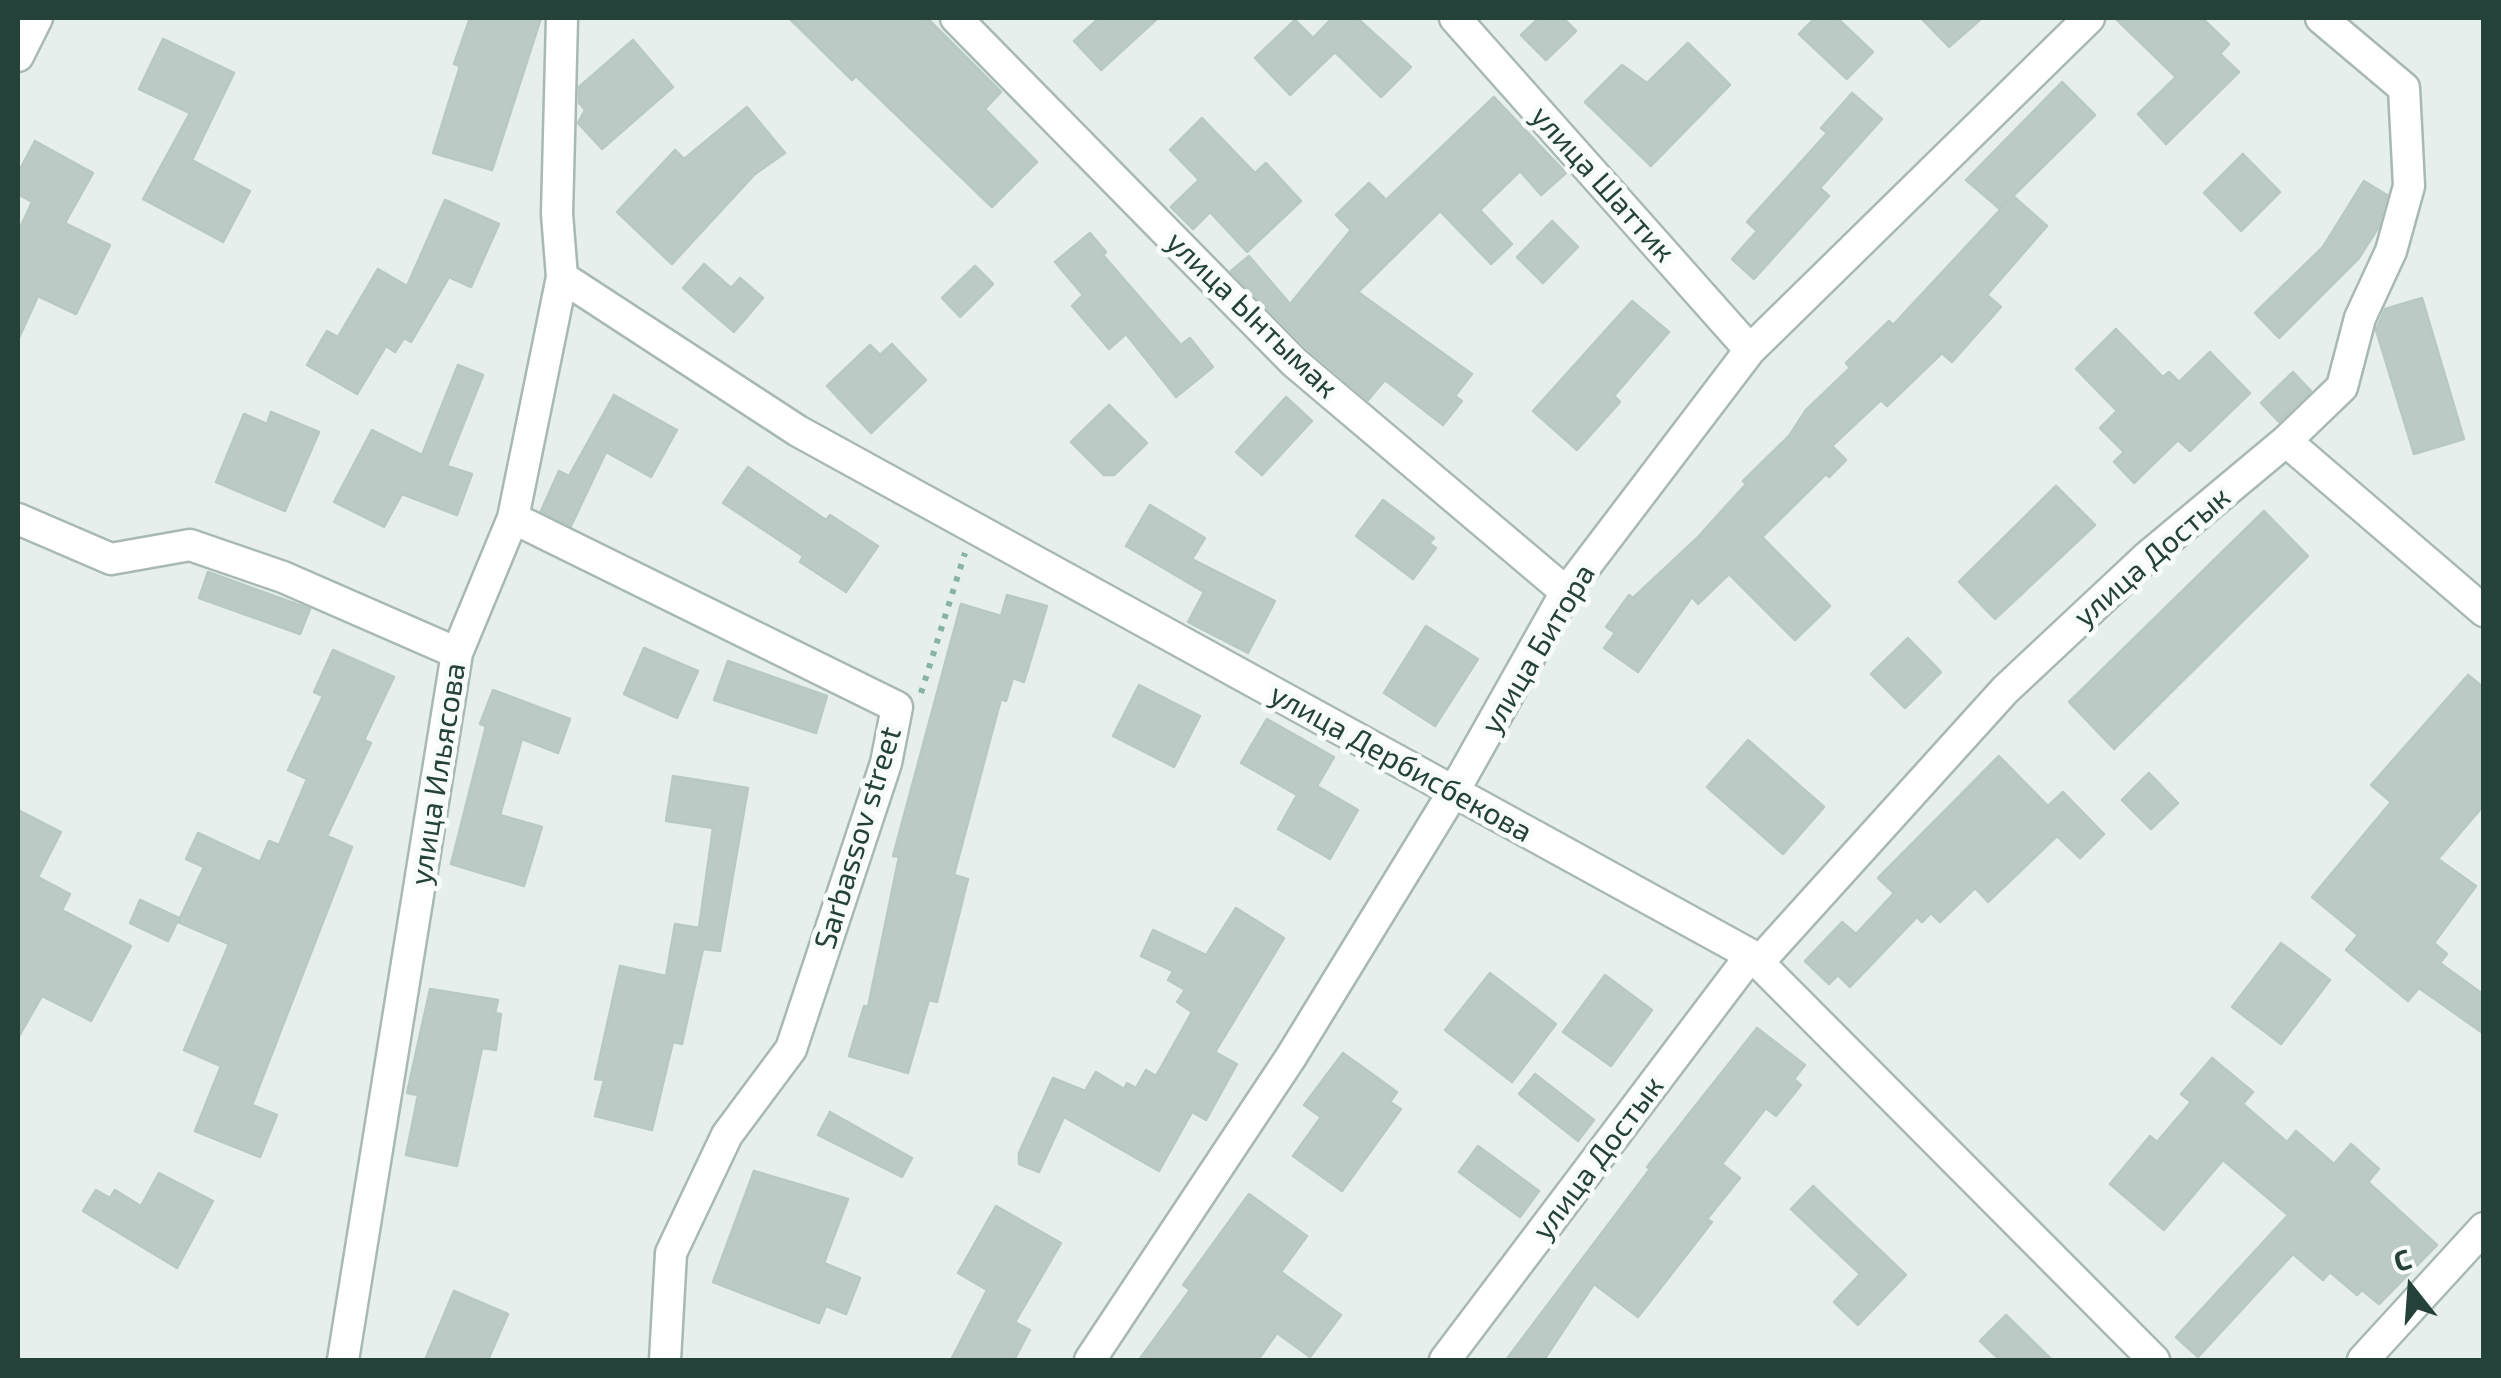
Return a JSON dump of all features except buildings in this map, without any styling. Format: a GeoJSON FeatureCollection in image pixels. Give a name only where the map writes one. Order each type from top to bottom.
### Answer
{"type":"FeatureCollection","features":[{"type":"Feature","properties":{"kind":"street"},"geometry":{"type":"LineString","coordinates":[[18,56],[37,18]]}},
{"type":"Feature","properties":{"kind":"street","name":"улица Ильясова"},"geometry":{"type":"LineString","coordinates":[[344,1360],[457,654],[512,518],[562,276],[557,214],[562,18]]}},
{"type":"Feature","properties":{"kind":"street","name":"улица Ынтымак"},"geometry":{"type":"LineString","coordinates":[[956,18],[1294,362],[1566,592]]}},
{"type":"Feature","properties":{"kind":"street","name":"улица Шаттик"},"geometry":{"type":"LineString","coordinates":[[1455,18],[1750,350]]}},
{"type":"Feature","properties":{"kind":"street","name":"улица Битора"},"geometry":{"type":"LineString","coordinates":[[1090,1360],[1292,1057],[1454,790],[1566,592],[1750,350],[2088,18]]}},
{"type":"Feature","properties":{"kind":"street","name":"улица Достык"},"geometry":{"type":"LineString","coordinates":[[1445,1360],[1754,959],[2005,690],[2147,557],[2286,441],[2342,387],[2360,318],[2391,251],[2409,186],[2404,88],[2320,18]]}},
{"type":"Feature","properties":{"kind":"street","name":"улица Дербисбекова"},"geometry":{"type":"LineString","coordinates":[[562,276],[798,431],[1754,959],[2154,1360]]}},
{"type":"Feature","properties":{"kind":"street"},"geometry":{"type":"LineString","coordinates":[[2286,441],[2484,611]]}},
{"type":"Feature","properties":{"kind":"street","name":"Sarbassov street"},"geometry":{"type":"LineString","coordinates":[[512,518],[898,707],[886,763],[791,1048],[727,1135],[671,1252],[664,1360]]}},
{"type":"Feature","properties":{"kind":"street"},"geometry":{"type":"LineString","coordinates":[[18,519],[111,559],[190,545],[283,577],[457,654]]}},
{"type":"Feature","properties":{"kind":"street"},"geometry":{"type":"LineString","coordinates":[[2363,1360],[2484,1228]]}},
{"type":"Feature","properties":{"kind":"path"},"geometry":{"type":"LineString","coordinates":[[898,707],[918,703],[972,530]]}}]}
